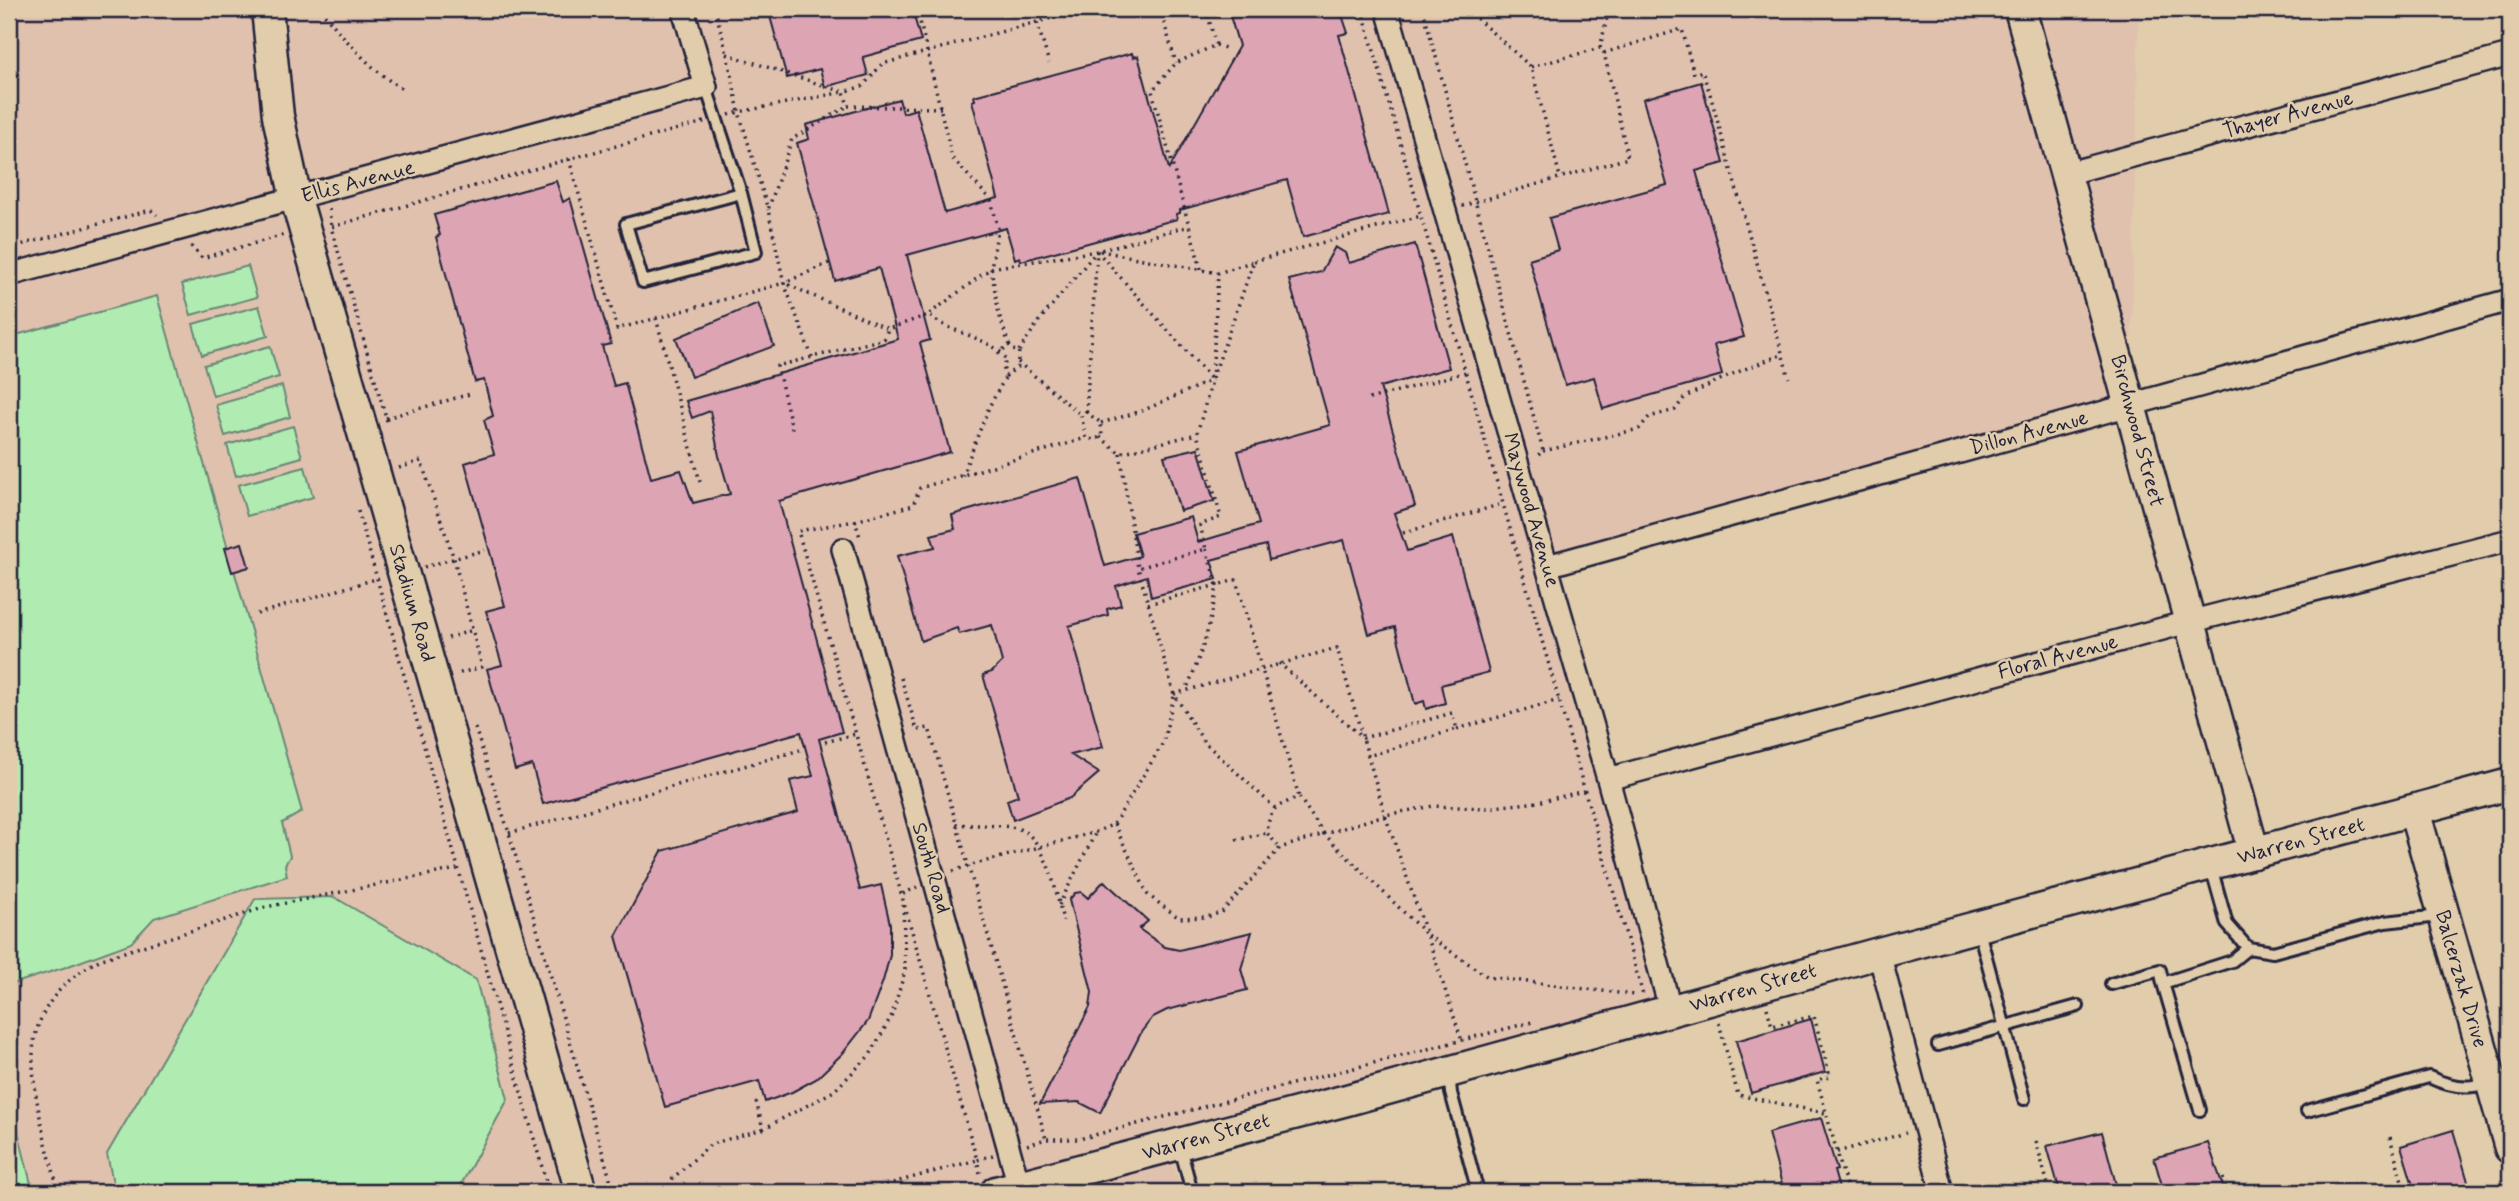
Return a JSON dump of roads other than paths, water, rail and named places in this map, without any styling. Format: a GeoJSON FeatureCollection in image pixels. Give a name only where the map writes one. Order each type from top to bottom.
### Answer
{"type":"FeatureCollection","features":[{"type":"Feature","properties":{"kind":"street","name":"Stadium Road"},"geometry":{"type":"LineString","coordinates":[[267,9],[278,116],[296,199],[318,229],[581,1192]]}},
{"type":"Feature","properties":{"kind":"street"},"geometry":{"type":"LineString","coordinates":[[683,9],[706,87]]}},
{"type":"Feature","properties":{"kind":"street","name":"Maywood Avenue"},"geometry":{"type":"LineString","coordinates":[[1387,9],[1548,566],[1671,1012]]}},
{"type":"Feature","properties":{"kind":"street","name":"Birchwood Street"},"geometry":{"type":"LineString","coordinates":[[2020,9],[2254,853]]}},
{"type":"Feature","properties":{"kind":"street","name":"Thayer Avenue"},"geometry":{"type":"LineString","coordinates":[[2065,174],[2510,55]]}},
{"type":"Feature","properties":{"kind":"street","name":"Ellis Avenue"},"geometry":{"type":"LineString","coordinates":[[9,275],[706,87]]}},
{"type":"Feature","properties":{"kind":"street","name":"Dillon Avenue"},"geometry":{"type":"LineString","coordinates":[[1548,566],[2510,300]]}},
{"type":"Feature","properties":{"kind":"street","name":"Floral Avenue"},"geometry":{"type":"LineString","coordinates":[[1608,779],[2190,622],[2510,540]]}},
{"type":"Feature","properties":{"kind":"street","name":"South Road"},"geometry":{"type":"LineString","coordinates":[[844,554],[1009,1150],[999,1187]]}},
{"type":"Feature","properties":{"kind":"street","name":"Warren Street"},"geometry":{"type":"LineString","coordinates":[[999,1187],[1179,1144],[1460,1058],[1671,1012],[1879,953],[2510,784]]}},
{"type":"Feature","properties":{"kind":"street","name":"Balcerzak Drive"},"geometry":{"type":"LineString","coordinates":[[2414,810],[2443,916],[2500,1081],[2510,1148]]}},
{"type":"Feature","properties":{"kind":"street"},"geometry":{"type":"LineString","coordinates":[[1879,953],[1942,1192]]}},
{"type":"Feature","properties":{"kind":"lane"},"geometry":{"type":"LineString","coordinates":[[706,87],[741,193],[756,252],[642,282],[626,224],[741,193]]}},
{"type":"Feature","properties":{"kind":"lane"},"geometry":{"type":"LineString","coordinates":[[2211,865],[2227,924],[2248,948],[2273,952],[2385,922],[2443,916]]}},
{"type":"Feature","properties":{"kind":"lane"},"geometry":{"type":"LineString","coordinates":[[1978,927],[2024,1099]]}},
{"type":"Feature","properties":{"kind":"lane"},"geometry":{"type":"LineString","coordinates":[[2163,983],[2232,961],[2248,948]]}},
{"type":"Feature","properties":{"kind":"lane"},"geometry":{"type":"LineString","coordinates":[[2111,984],[2160,970],[2200,1110]]}},
{"type":"Feature","properties":{"kind":"lane"},"geometry":{"type":"LineString","coordinates":[[1938,1045],[2078,1006]]}},
{"type":"Feature","properties":{"kind":"lane"},"geometry":{"type":"LineString","coordinates":[[1460,1058],[1451,1093],[1478,1192]]}},
{"type":"Feature","properties":{"kind":"lane"},"geometry":{"type":"LineString","coordinates":[[2307,1111],[2428,1077],[2446,1086],[2465,1089],[2500,1081]]}},
{"type":"Feature","properties":{"kind":"lane"},"geometry":{"type":"LineString","coordinates":[[1179,1144],[1192,1192]]}}]}
